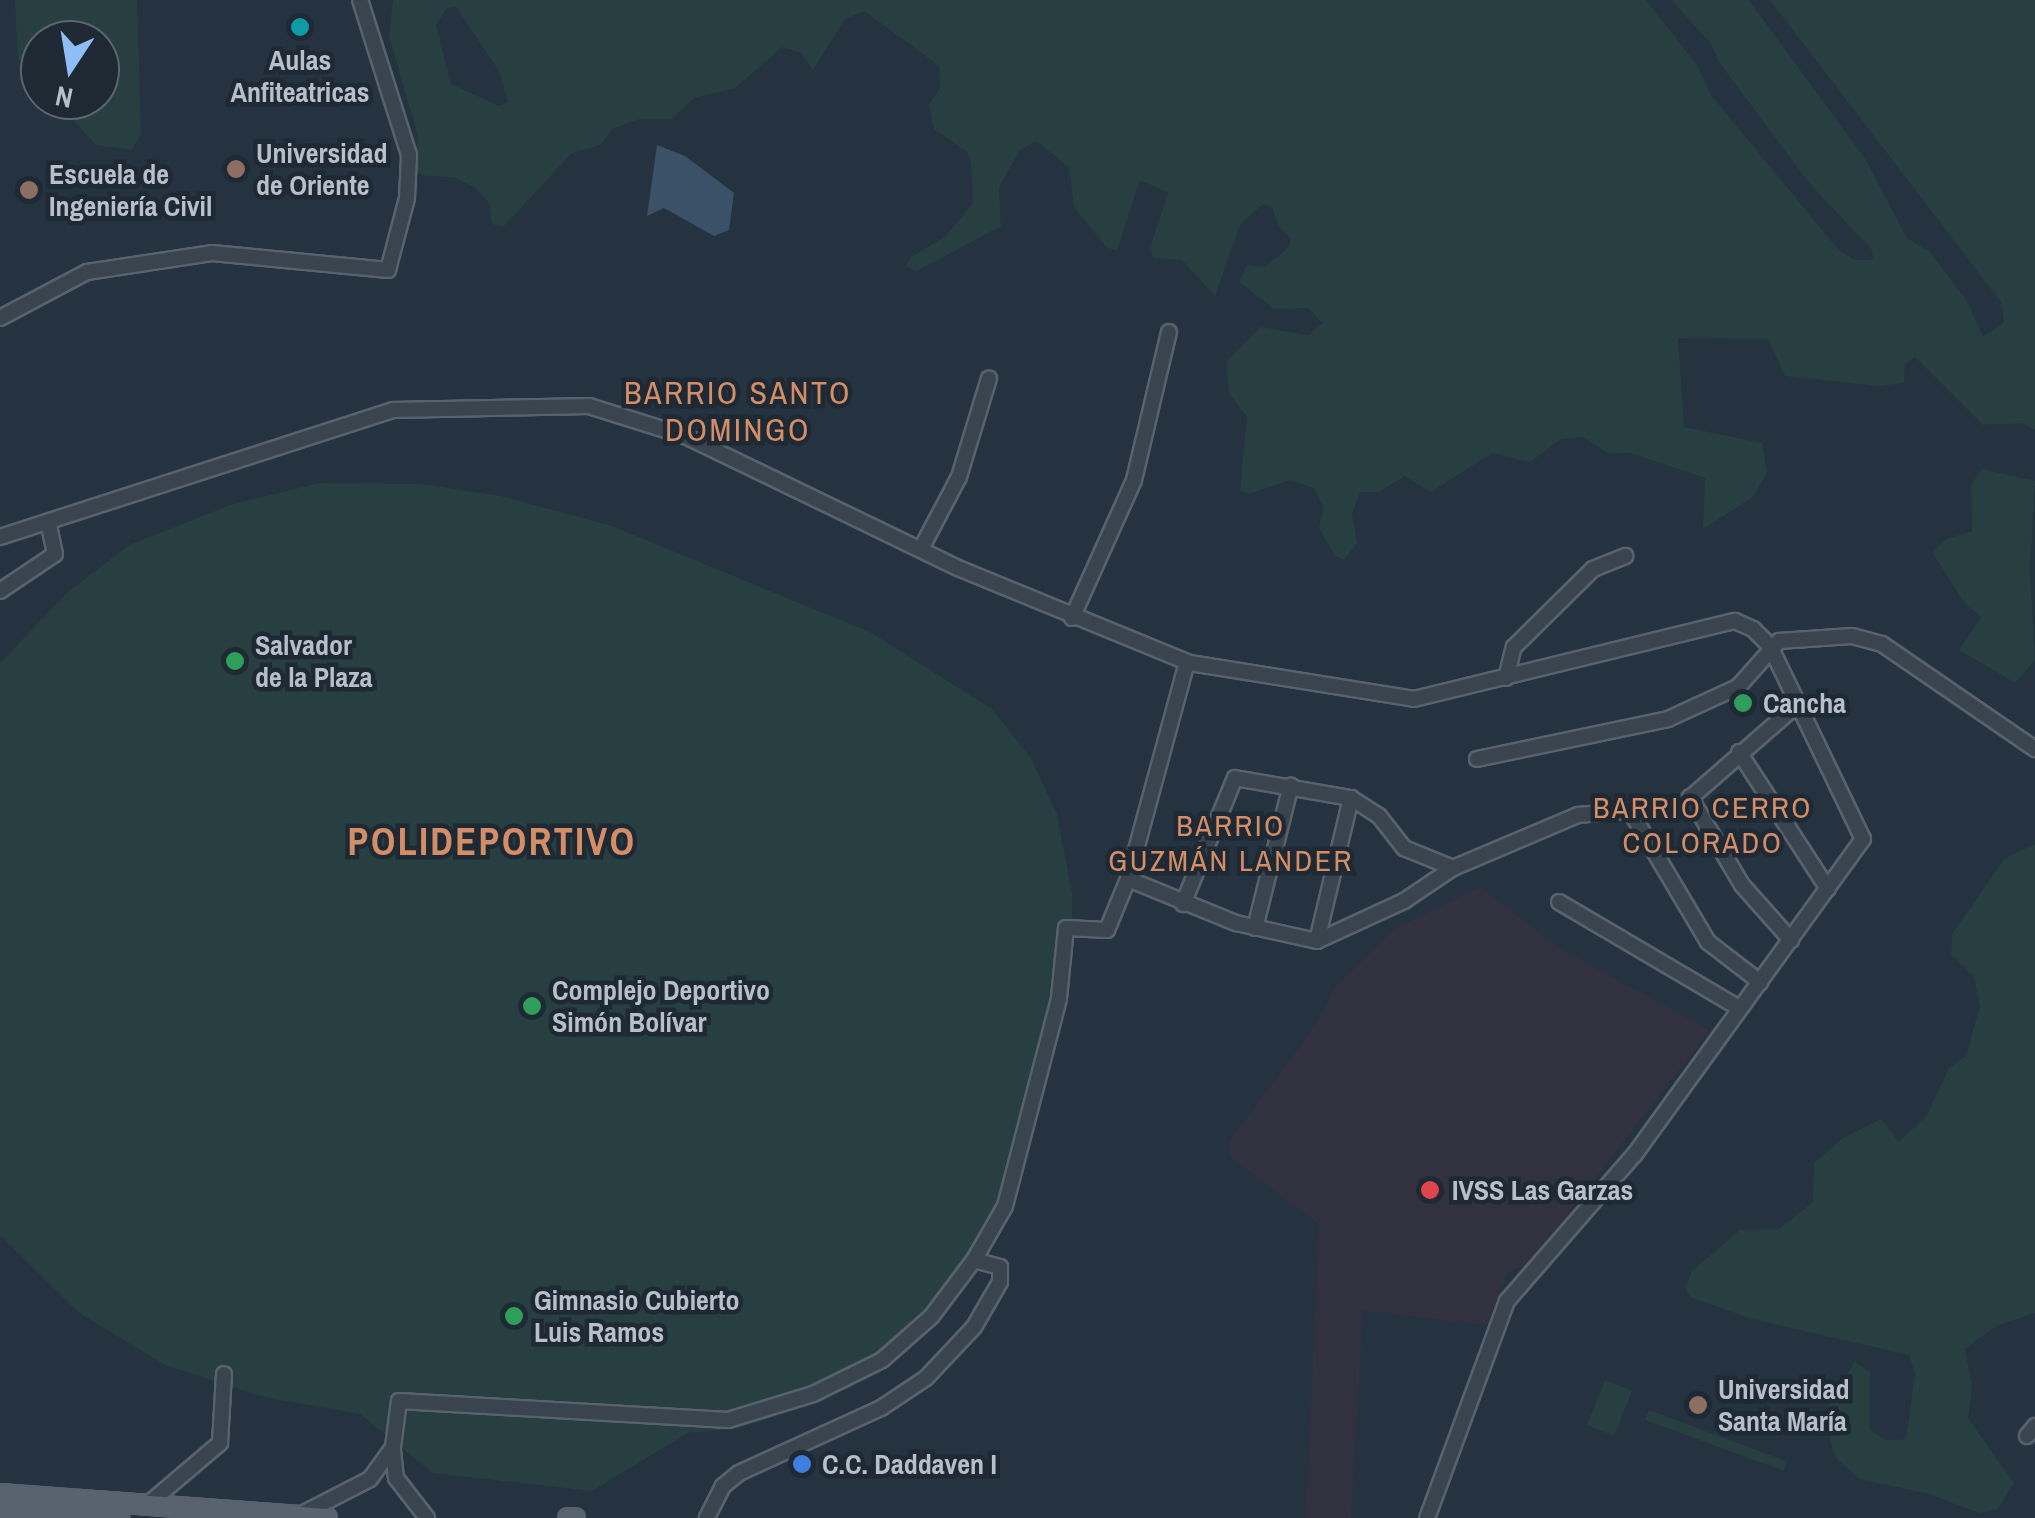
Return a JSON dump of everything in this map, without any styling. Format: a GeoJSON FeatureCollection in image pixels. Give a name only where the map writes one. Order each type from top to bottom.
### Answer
{"type":"FeatureCollection","features":[{"type":"Feature","properties":{"kind":"main road"},"geometry":{"type":"LineString","coordinates":[[0,1494],[327,1518]]}},
{"type":"Feature","properties":{"kind":"main road"},"geometry":{"type":"LineString","coordinates":[[0,1509],[120,1518]]}},
{"type":"Feature","properties":{"kind":"street"},"geometry":{"type":"LineString","coordinates":[[0,318],[86,272],[212,252],[388,270],[408,198],[409,154],[360,0]]}},
{"type":"Feature","properties":{"kind":"street"},"geometry":{"type":"LineString","coordinates":[[1072,618],[1134,480],[1169,332]]}},
{"type":"Feature","properties":{"kind":"street"},"geometry":{"type":"LineString","coordinates":[[921,549],[959,477],[989,378]]}},
{"type":"Feature","properties":{"kind":"street"},"geometry":{"type":"LineString","coordinates":[[0,537],[49,525],[296,436],[393,410],[589,406],[685,436],[1072,618],[1187,662],[1390,698],[1440,696],[1736,621],[1770,646],[1862,830],[1860,847],[1634,1155],[1507,1301],[1428,1518]]}},
{"type":"Feature","properties":{"kind":"street"},"geometry":{"type":"LineString","coordinates":[[0,592],[56,554],[49,525]]}},
{"type":"Feature","properties":{"kind":"street"},"geometry":{"type":"LineString","coordinates":[[1506,678],[1514,648],[1594,570],[1626,556]]}},
{"type":"Feature","properties":{"kind":"street"},"geometry":{"type":"LineString","coordinates":[[1478,760],[1706,706],[1738,688],[1770,646],[1790,638],[1869,639],[2035,749]]}},
{"type":"Feature","properties":{"kind":"street"},"geometry":{"type":"LineString","coordinates":[[427,1518],[396,1478],[393,1447],[399,1402],[705,1422],[770,1409],[882,1360],[930,1317],[974,1260],[1005,1206],[1059,998],[1066,928],[1106,930],[1128,879],[1187,662]]}},
{"type":"Feature","properties":{"kind":"street"},"geometry":{"type":"LineString","coordinates":[[1128,879],[1183,904],[1255,928],[1317,941],[1369,920],[1453,868],[1578,815],[1666,811],[1690,797],[1798,702]]}},
{"type":"Feature","properties":{"kind":"street"},"geometry":{"type":"LineString","coordinates":[[1739,752],[1828,889]]}},
{"type":"Feature","properties":{"kind":"street"},"geometry":{"type":"LineString","coordinates":[[1183,904],[1235,778],[1351,798],[1379,816],[1404,848],[1453,868]]}},
{"type":"Feature","properties":{"kind":"street"},"geometry":{"type":"LineString","coordinates":[[1255,928],[1292,786]]}},
{"type":"Feature","properties":{"kind":"street"},"geometry":{"type":"LineString","coordinates":[[1690,797],[1742,885],[1790,940]]}},
{"type":"Feature","properties":{"kind":"street"},"geometry":{"type":"LineString","coordinates":[[1317,941],[1351,798]]}},
{"type":"Feature","properties":{"kind":"street"},"geometry":{"type":"LineString","coordinates":[[1632,814],[1708,942],[1760,982]]}},
{"type":"Feature","properties":{"kind":"street"},"geometry":{"type":"LineString","coordinates":[[1559,902],[1739,1008]]}},
{"type":"Feature","properties":{"kind":"street"},"geometry":{"type":"LineString","coordinates":[[707,1518],[723,1486],[739,1473],[880,1408],[944,1362],[1003,1274],[993,1262],[974,1260]]}},
{"type":"Feature","properties":{"kind":"street"},"geometry":{"type":"LineString","coordinates":[[147,1505],[220,1443],[224,1374]]}},
{"type":"Feature","properties":{"kind":"street"},"geometry":{"type":"LineString","coordinates":[[298,1516],[370,1479],[393,1447]]}},
{"type":"Feature","properties":{"kind":"shaded area"},"geometry":{"type":"Polygon","coordinates":[[[657,145],[685,156],[734,193],[729,230],[714,236],[664,208],[647,216],[657,145]]]}},
{"type":"Feature","properties":{"kind":"shaded area","name":"IVSS Las Garzas"},"geometry":{"type":"Polygon","coordinates":[[[1480,887],[1561,949],[1710,1030],[1530,1263],[1507,1273],[1487,1325],[1363,1311],[1351,1518],[1306,1518],[1319,1224],[1229,1156],[1228,1143],[1310,1033],[1336,986],[1394,929],[1480,887]]]}},
{"type":"Feature","properties":{"kind":"green space"},"geometry":{"type":"Polygon","coordinates":[[[15,0],[137,0],[141,134],[132,150],[96,145],[73,120],[120,120],[120,20],[20,20],[18,59],[15,0]]]}},
{"type":"Feature","properties":{"kind":"green space"},"geometry":{"type":"Polygon","coordinates":[[[393,0],[1646,0],[1697,65],[1711,95],[1837,248],[1854,260],[1873,260],[1872,250],[1809,183],[1719,62],[1710,42],[1671,0],[1749,0],[1866,160],[1907,238],[1930,252],[1967,301],[1983,337],[2004,322],[2001,302],[1770,0],[2035,0],[2035,430],[2022,423],[1983,425],[1915,357],[1905,364],[1904,383],[1878,386],[1785,376],[1768,339],[1678,338],[1684,427],[1762,443],[1767,472],[1753,497],[1703,529],[1705,478],[1630,453],[1609,454],[1583,437],[1561,439],[1530,462],[1492,453],[1431,492],[1405,476],[1379,492],[1360,492],[1352,514],[1357,543],[1344,560],[1335,556],[1319,528],[1323,507],[1314,488],[1290,480],[1249,494],[1240,490],[1247,417],[1229,393],[1226,362],[1261,327],[1309,335],[1322,323],[1308,308],[1274,309],[1239,282],[1247,265],[1265,267],[1288,248],[1291,239],[1278,225],[1272,207],[1263,204],[1240,225],[1215,296],[1182,260],[1153,258],[1150,248],[1168,193],[1140,180],[1117,250],[1107,248],[1074,207],[1069,167],[1036,141],[1020,150],[999,187],[1001,226],[917,271],[906,266],[911,257],[946,236],[973,203],[971,163],[967,152],[934,129],[929,105],[940,88],[939,66],[864,11],[845,19],[813,70],[801,53],[782,47],[735,88],[694,98],[671,119],[640,119],[612,129],[601,145],[572,153],[503,227],[492,224],[489,202],[475,188],[456,178],[422,175],[415,167],[418,136],[389,36],[393,0]],[[456,7],[447,8],[436,25],[451,84],[499,106],[508,102],[499,71],[456,7]]]}},
{"type":"Feature","properties":{"kind":"green space"},"geometry":{"type":"Polygon","coordinates":[[[1982,469],[2035,481],[2030,568],[2035,660],[2015,683],[1959,650],[1981,617],[1965,604],[1932,552],[1946,539],[1972,531],[1971,485],[1982,469]]]}},
{"type":"Feature","properties":{"kind":"green space","name":"Complejo Deportivo Simón Bolívar"},"geometry":{"type":"Polygon","coordinates":[[[319,483],[421,484],[501,496],[612,526],[870,632],[992,709],[1031,758],[1057,814],[1072,894],[1073,952],[1056,1048],[1015,1203],[939,1320],[879,1373],[823,1401],[736,1429],[688,1433],[592,1491],[433,1473],[360,1414],[264,1397],[165,1365],[78,1312],[0,1235],[0,663],[68,592],[129,545],[230,505],[319,483]]]}},
{"type":"Feature","properties":{"kind":"green space"},"geometry":{"type":"Polygon","coordinates":[[[2035,844],[2035,1313],[1996,1326],[1965,1349],[1972,1386],[1968,1418],[2014,1483],[1998,1509],[1979,1513],[1929,1494],[1859,1479],[1835,1457],[1824,1414],[1855,1361],[1870,1372],[1870,1430],[1886,1440],[1906,1439],[1915,1373],[1909,1355],[1752,1319],[1690,1297],[1685,1289],[1692,1271],[1740,1230],[1779,1229],[1813,1202],[1814,1163],[1843,1138],[1881,1119],[1899,1142],[1927,1115],[1949,1068],[1966,1056],[1980,1006],[1974,977],[1951,954],[1952,934],[2005,858],[2035,844]]]}},
{"type":"Feature","properties":{"kind":"green space"},"geometry":{"type":"Polygon","coordinates":[[[1605,1380],[1632,1391],[1614,1436],[1587,1425],[1605,1380]]]}},
{"type":"Feature","properties":{"kind":"green space"},"geometry":{"type":"Polygon","coordinates":[[[1649,1410],[1786,1461],[1784,1471],[1645,1420],[1649,1410]]]}},
{"type":"Feature","properties":{"kind":"place","name":"Aulas Anfiteatricas"},"geometry":{"type":"Point","coordinates":[300,27]}},
{"type":"Feature","properties":{"kind":"place","name":"Universidad de Oriente"},"geometry":{"type":"Point","coordinates":[236,169]}},
{"type":"Feature","properties":{"kind":"place","name":"Escuela de Ingeniería Civil"},"geometry":{"type":"Point","coordinates":[29,190]}},
{"type":"Feature","properties":{"kind":"place","name":"Salvador de la Plaza"},"geometry":{"type":"Point","coordinates":[235,661]}},
{"type":"Feature","properties":{"kind":"place","name":"Cancha"},"geometry":{"type":"Point","coordinates":[1743,703]}},
{"type":"Feature","properties":{"kind":"place","name":"Complejo Deportivo Simón Bolívar"},"geometry":{"type":"Point","coordinates":[532,1006]}},
{"type":"Feature","properties":{"kind":"place","name":"IVSS Las Garzas"},"geometry":{"type":"Point","coordinates":[1430,1190]}},
{"type":"Feature","properties":{"kind":"place","name":"Gimnasio Cubierto Luis Ramos"},"geometry":{"type":"Point","coordinates":[514,1316]}},
{"type":"Feature","properties":{"kind":"place","name":"Universidad Santa María"},"geometry":{"type":"Point","coordinates":[1698,1405]}},
{"type":"Feature","properties":{"kind":"place","name":"C.C. Daddaven I"},"geometry":{"type":"Point","coordinates":[802,1464]}},
{"type":"Feature","properties":{"kind":"district","name":"BARRIO SANTO DOMINGO"},"geometry":{"type":"Point","coordinates":[738,412]}},
{"type":"Feature","properties":{"kind":"district","name":"BARRIO CERRO COLORADO"},"geometry":{"type":"Point","coordinates":[1703,824]}},
{"type":"Feature","properties":{"kind":"district","name":"POLIDEPORTIVO"},"geometry":{"type":"Point","coordinates":[492,842]}},
{"type":"Feature","properties":{"kind":"district","name":"BARRIO GUZMÁN LANDER"},"geometry":{"type":"Point","coordinates":[1231,842]}}]}
